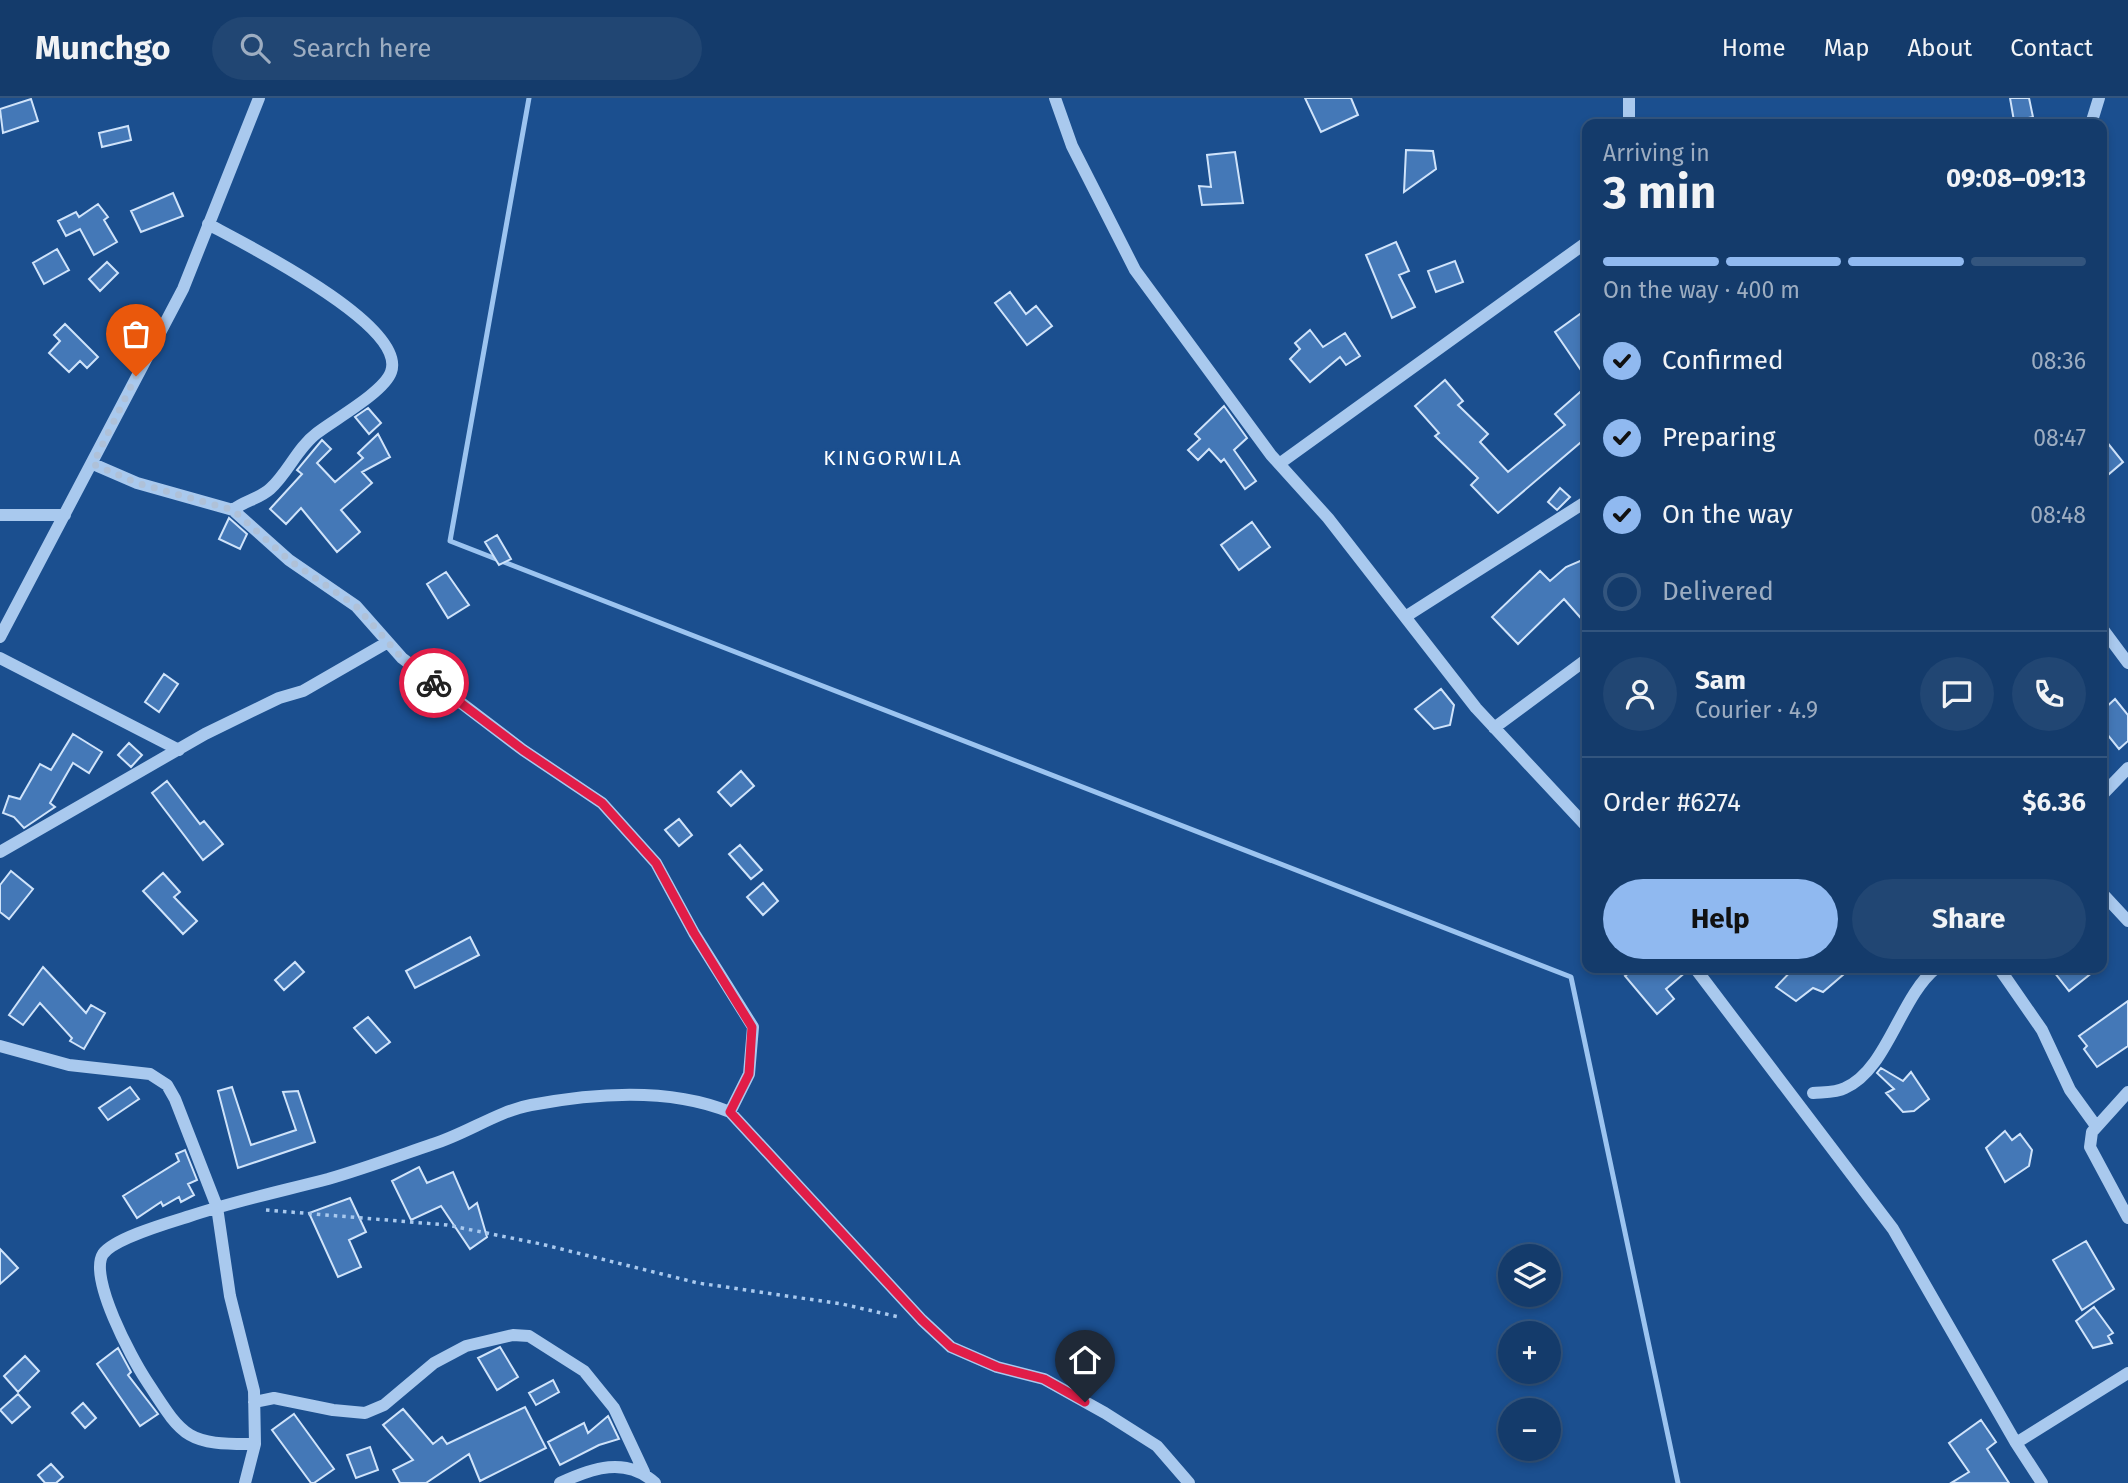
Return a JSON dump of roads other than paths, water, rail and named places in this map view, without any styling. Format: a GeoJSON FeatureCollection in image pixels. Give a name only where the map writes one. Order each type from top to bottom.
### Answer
{"type":"FeatureCollection","features":[{"type":"Feature","properties":{"kind":"street"},"geometry":{"type":"LineString","coordinates":[[0,637],[93,464],[114,417],[153,351],[183,289],[259,98]]}},
{"type":"Feature","properties":{"kind":"street"},"geometry":{"type":"LineString","coordinates":[[1055,98],[1072,146],[1135,270],[1279,464],[1328,518],[1494,728],[1582,822]]}},
{"type":"Feature","properties":{"kind":"street"},"geometry":{"type":"LineString","coordinates":[[1629,98],[1629,119]]}},
{"type":"Feature","properties":{"kind":"street"},"geometry":{"type":"LineString","coordinates":[[2093,119],[2099,98]]}},
{"type":"Feature","properties":{"kind":"street"},"geometry":{"type":"LineString","coordinates":[[208,224],[281,264],[339,301],[385,343],[392,359],[388,378],[316,434],[296,454],[269,490],[233,510]]}},
{"type":"Feature","properties":{"kind":"street"},"geometry":{"type":"LineString","coordinates":[[1279,464],[1582,246]]}},
{"type":"Feature","properties":{"kind":"street"},"geometry":{"type":"LineString","coordinates":[[93,464],[137,483],[233,510],[289,560],[356,606],[402,658],[602,803],[656,863],[694,933],[752,1027],[749,1074],[730,1112]]}},
{"type":"Feature","properties":{"kind":"street"},"geometry":{"type":"LineString","coordinates":[[1405,617],[1582,504]]}},
{"type":"Feature","properties":{"kind":"street"},"geometry":{"type":"LineString","coordinates":[[0,515],[65,515]]}},
{"type":"Feature","properties":{"kind":"street"},"geometry":{"type":"LineString","coordinates":[[2107,635],[2128,663]]}},
{"type":"Feature","properties":{"kind":"street"},"geometry":{"type":"LineString","coordinates":[[0,852],[179,750],[279,698],[303,691],[388,642]]}},
{"type":"Feature","properties":{"kind":"street"},"geometry":{"type":"LineString","coordinates":[[0,658],[179,750]]}},
{"type":"Feature","properties":{"kind":"street"},"geometry":{"type":"LineString","coordinates":[[1494,728],[1582,663]]}},
{"type":"Feature","properties":{"kind":"street"},"geometry":{"type":"LineString","coordinates":[[2107,790],[2128,768]]}},
{"type":"Feature","properties":{"kind":"street"},"geometry":{"type":"LineString","coordinates":[[2107,898],[2128,921]]}},
{"type":"Feature","properties":{"kind":"street"},"geometry":{"type":"LineString","coordinates":[[1699,973],[1893,1230],[2016,1443],[2042,1483]]}},
{"type":"Feature","properties":{"kind":"street"},"geometry":{"type":"LineString","coordinates":[[1813,1093],[1846,1088],[1861,1076],[1880,1053],[1913,994],[1932,973]]}},
{"type":"Feature","properties":{"kind":"street"},"geometry":{"type":"LineString","coordinates":[[2002,973],[2042,1030],[2070,1090],[2096,1126]]}},
{"type":"Feature","properties":{"kind":"street"},"geometry":{"type":"LineString","coordinates":[[0,1046],[69,1065],[150,1074],[167,1085],[191,1135],[217,1207],[230,1296],[254,1402],[255,1444],[245,1483]]}},
{"type":"Feature","properties":{"kind":"street"},"geometry":{"type":"LineString","coordinates":[[2128,1092],[2096,1126],[2090,1147],[2128,1218]]}},
{"type":"Feature","properties":{"kind":"street"},"geometry":{"type":"LineString","coordinates":[[255,1444],[211,1444],[174,1424],[139,1370],[109,1311],[100,1263],[111,1247],[217,1207],[330,1178],[448,1139],[528,1105],[619,1094],[709,1103],[730,1112],[922,1320],[951,1347],[997,1367],[1044,1379],[1105,1413],[1157,1446],[1189,1483]]}},
{"type":"Feature","properties":{"kind":"street"},"geometry":{"type":"LineString","coordinates":[[254,1402],[274,1398],[333,1410],[365,1413],[384,1405],[434,1363],[466,1346],[513,1335],[529,1336],[584,1371],[614,1408],[644,1472],[655,1483]]}},
{"type":"Feature","properties":{"kind":"street"},"geometry":{"type":"LineString","coordinates":[[2016,1443],[2128,1373]]}},
{"type":"Feature","properties":{"kind":"street"},"geometry":{"type":"LineString","coordinates":[[560,1483],[592,1468],[629,1468],[644,1472]]}},
{"type":"Feature","properties":{"kind":"waterway"},"geometry":{"type":"LineString","coordinates":[[529,98],[450,541],[1571,977],[1678,1483]]}},
{"type":"Feature","properties":{"kind":"district","name":"KINGORWILA"},"geometry":{"type":"Point","coordinates":[893,458]}}]}
